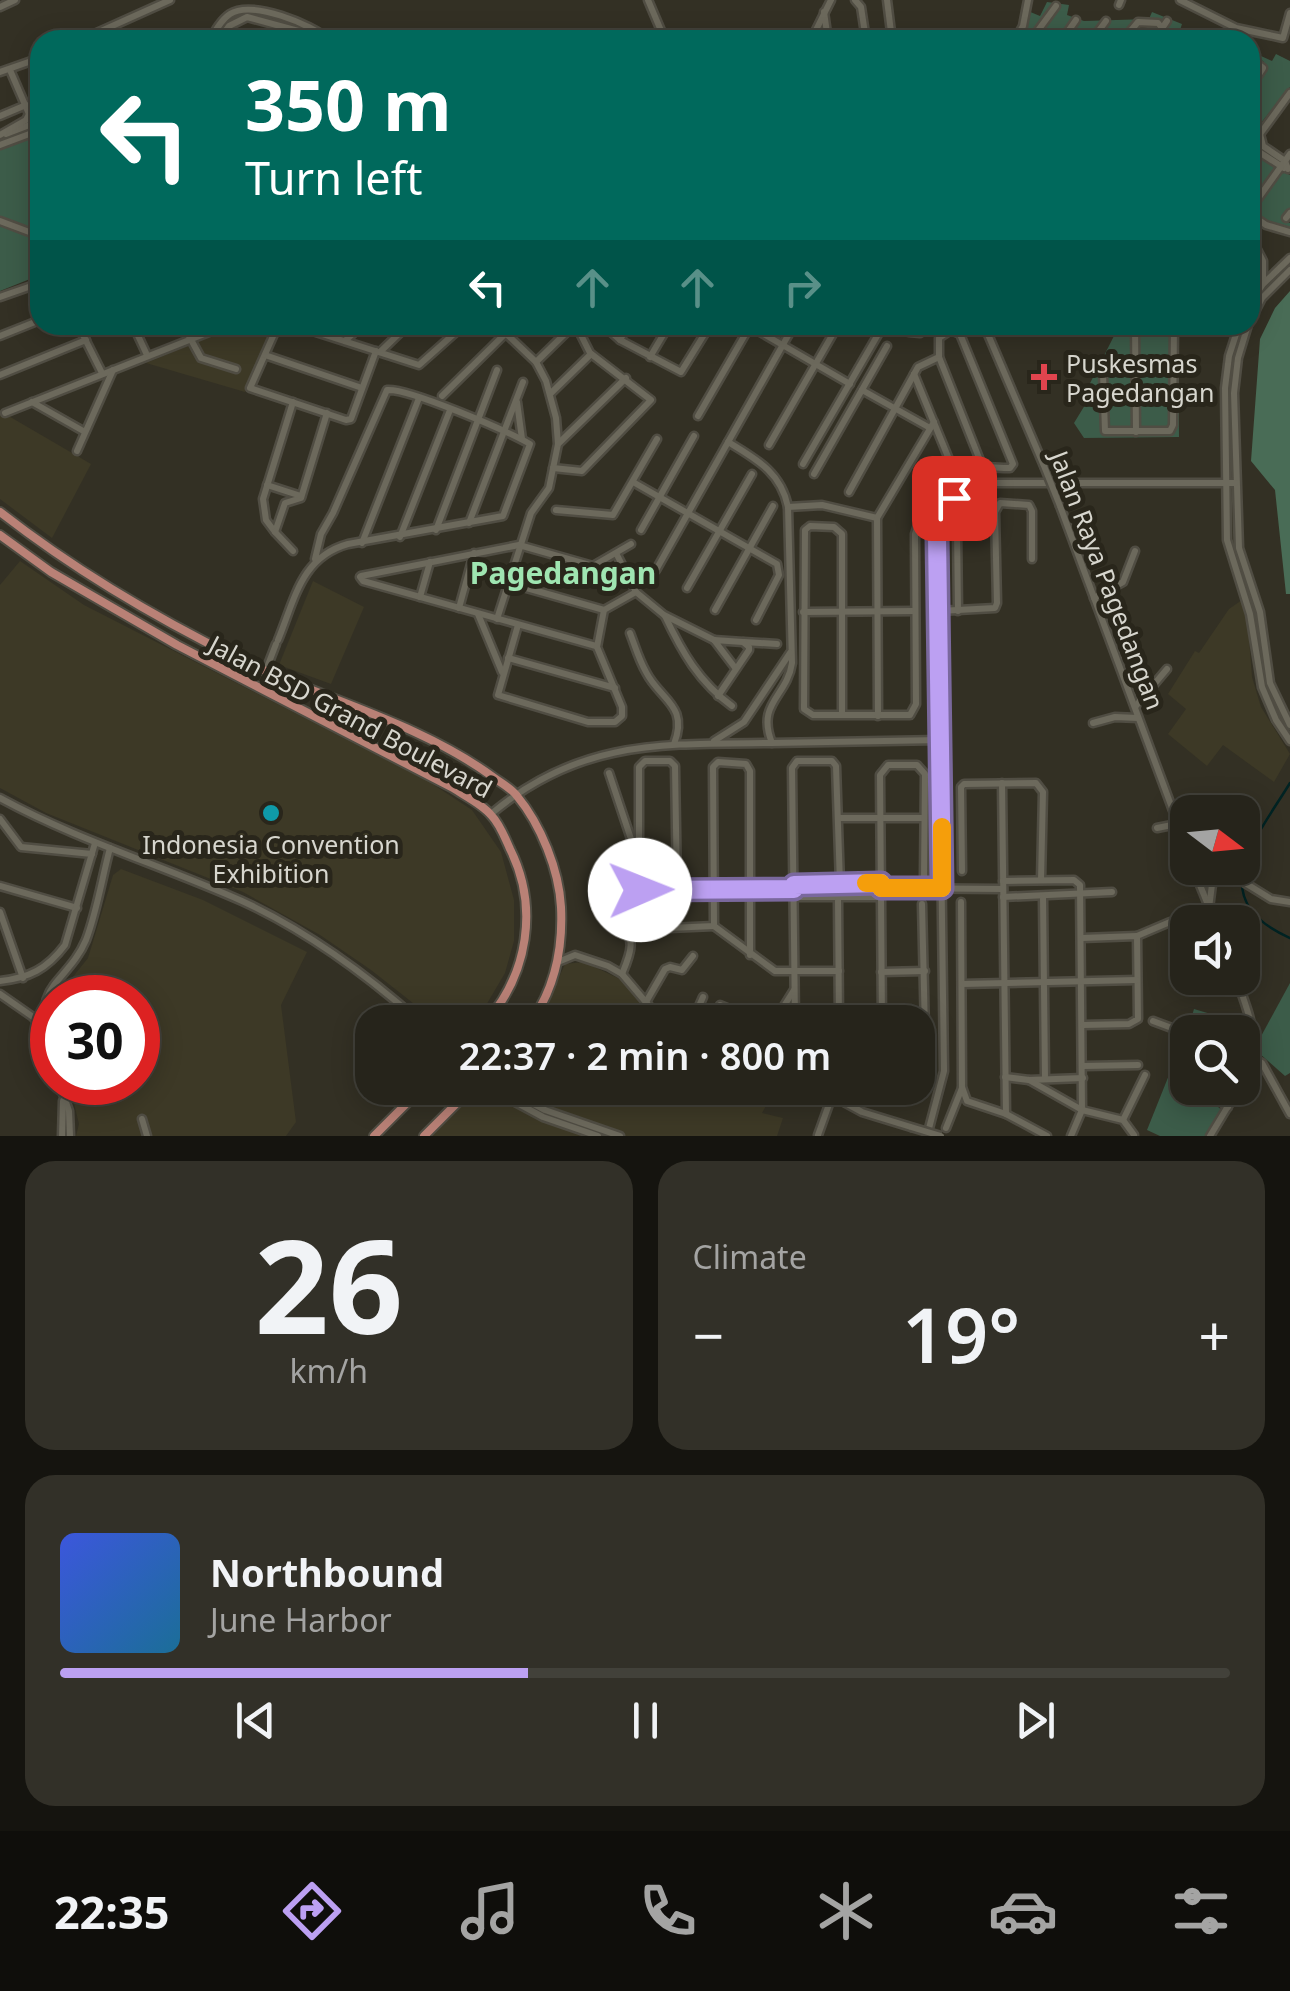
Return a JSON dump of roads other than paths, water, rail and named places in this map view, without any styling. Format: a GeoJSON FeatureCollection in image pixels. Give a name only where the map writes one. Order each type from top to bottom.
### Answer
{"type":"FeatureCollection","features":[{"type":"Feature","properties":{"kind":"main road","name":"Jalan BSD Grand Boulevard"},"geometry":{"type":"LineString","coordinates":[[0,512],[63,558],[194,634],[266,670],[444,746],[516,794],[548,851],[560,892],[562,932],[558,962],[540,1005]]}},
{"type":"Feature","properties":{"kind":"main road","name":"Jalan BSD Grand Boulevard"},"geometry":{"type":"LineString","coordinates":[[0,535],[51,572],[185,650],[453,788],[491,814],[517,863],[528,926],[519,966],[499,1005]]}},
{"type":"Feature","properties":{"kind":"main road"},"geometry":{"type":"LineString","coordinates":[[51,572],[63,558]]}},
{"type":"Feature","properties":{"kind":"main road"},"geometry":{"type":"LineString","coordinates":[[185,650],[194,634]]}},
{"type":"Feature","properties":{"kind":"main road"},"geometry":{"type":"LineString","coordinates":[[374,1136],[405,1105]]}},
{"type":"Feature","properties":{"kind":"main road"},"geometry":{"type":"LineString","coordinates":[[424,1136],[455,1105]]}},
{"type":"Feature","properties":{"kind":"street"},"geometry":{"type":"LineString","coordinates":[[0,7],[16,0]]}},
{"type":"Feature","properties":{"kind":"street"},"geometry":{"type":"LineString","coordinates":[[105,30],[170,0]]}},
{"type":"Feature","properties":{"kind":"street"},"geometry":{"type":"LineString","coordinates":[[648,0],[661,30]]}},
{"type":"Feature","properties":{"kind":"street"},"geometry":{"type":"LineString","coordinates":[[816,30],[831,0]]}},
{"type":"Feature","properties":{"kind":"street"},"geometry":{"type":"LineString","coordinates":[[855,0],[861,7],[864,30]]}},
{"type":"Feature","properties":{"kind":"street"},"geometry":{"type":"LineString","coordinates":[[887,0],[891,30]]}},
{"type":"Feature","properties":{"kind":"street"},"geometry":{"type":"LineString","coordinates":[[1020,30],[1028,0]]}},
{"type":"Feature","properties":{"kind":"street"},"geometry":{"type":"LineString","coordinates":[[1180,0],[1245,30]]}},
{"type":"Feature","properties":{"kind":"street"},"geometry":{"type":"LineString","coordinates":[[1039,30],[1056,6]]}},
{"type":"Feature","properties":{"kind":"street"},"geometry":{"type":"LineString","coordinates":[[218,30],[230,14],[248,9],[314,30]]}},
{"type":"Feature","properties":{"kind":"street"},"geometry":{"type":"LineString","coordinates":[[824,12],[827,30]]}},
{"type":"Feature","properties":{"kind":"street"},"geometry":{"type":"LineString","coordinates":[[1260,33],[1286,39],[1290,13]]}},
{"type":"Feature","properties":{"kind":"street"},"geometry":{"type":"LineString","coordinates":[[226,30],[247,17],[295,30]]}},
{"type":"Feature","properties":{"kind":"street"},"geometry":{"type":"LineString","coordinates":[[1069,30],[1076,20]]}},
{"type":"Feature","properties":{"kind":"street"},"geometry":{"type":"LineString","coordinates":[[1099,30],[1106,21]]}},
{"type":"Feature","properties":{"kind":"street"},"geometry":{"type":"LineString","coordinates":[[1131,30],[1138,22],[1165,24],[1161,30]]}},
{"type":"Feature","properties":{"kind":"street"},"geometry":{"type":"LineString","coordinates":[[0,72],[30,62]]}},
{"type":"Feature","properties":{"kind":"street"},"geometry":{"type":"LineString","coordinates":[[0,136],[29,114],[10,70]]}},
{"type":"Feature","properties":{"kind":"street"},"geometry":{"type":"LineString","coordinates":[[1260,196],[1287,164],[1262,149],[1260,134],[1290,93]]}},
{"type":"Feature","properties":{"kind":"street"},"geometry":{"type":"LineString","coordinates":[[0,116],[26,105]]}},
{"type":"Feature","properties":{"kind":"street"},"geometry":{"type":"LineString","coordinates":[[0,136],[30,122]]}},
{"type":"Feature","properties":{"kind":"street"},"geometry":{"type":"LineString","coordinates":[[0,145],[30,134]]}},
{"type":"Feature","properties":{"kind":"street"},"geometry":{"type":"LineString","coordinates":[[0,221],[30,232]]}},
{"type":"Feature","properties":{"kind":"street"},"geometry":{"type":"LineString","coordinates":[[1260,221],[1290,232]]}},
{"type":"Feature","properties":{"kind":"street"},"geometry":{"type":"LineString","coordinates":[[1260,255],[1263,284]]}},
{"type":"Feature","properties":{"kind":"street"},"geometry":{"type":"LineString","coordinates":[[1260,288],[1290,258]]}},
{"type":"Feature","properties":{"kind":"street"},"geometry":{"type":"LineString","coordinates":[[1260,302],[1290,270]]}},
{"type":"Feature","properties":{"kind":"street"},"geometry":{"type":"LineString","coordinates":[[0,297],[30,286]]}},
{"type":"Feature","properties":{"kind":"street"},"geometry":{"type":"LineString","coordinates":[[0,336],[30,324]]}},
{"type":"Feature","properties":{"kind":"street"},"geometry":{"type":"LineString","coordinates":[[83,335],[102,374]]}},
{"type":"Feature","properties":{"kind":"street"},"geometry":{"type":"LineString","coordinates":[[137,335],[146,355]]}},
{"type":"Feature","properties":{"kind":"street"},"geometry":{"type":"LineString","coordinates":[[188,335],[203,360],[236,369]]}},
{"type":"Feature","properties":{"kind":"street"},"geometry":{"type":"LineString","coordinates":[[6,412],[202,335]]}},
{"type":"Feature","properties":{"kind":"street"},"geometry":{"type":"LineString","coordinates":[[274,335],[250,388],[350,419],[377,352],[397,335]]}},
{"type":"Feature","properties":{"kind":"street"},"geometry":{"type":"LineString","coordinates":[[325,335],[413,364],[424,363],[453,335]]}},
{"type":"Feature","properties":{"kind":"street"},"geometry":{"type":"LineString","coordinates":[[344,341],[351,335]]}},
{"type":"Feature","properties":{"kind":"street"},"geometry":{"type":"LineString","coordinates":[[442,396],[504,335]]}},
{"type":"Feature","properties":{"kind":"street"},"geometry":{"type":"LineString","coordinates":[[498,619],[531,513],[546,495],[558,444],[550,394],[536,362],[508,335]]}},
{"type":"Feature","properties":{"kind":"street"},"geometry":{"type":"LineString","coordinates":[[536,362],[564,335]]}},
{"type":"Feature","properties":{"kind":"street"},"geometry":{"type":"LineString","coordinates":[[553,468],[582,471],[650,404],[650,396],[591,354],[581,335]]}},
{"type":"Feature","properties":{"kind":"street"},"geometry":{"type":"LineString","coordinates":[[615,335],[677,372],[683,372],[704,335]]}},
{"type":"Feature","properties":{"kind":"street"},"geometry":{"type":"LineString","coordinates":[[620,340],[623,335]]}},
{"type":"Feature","properties":{"kind":"street"},"geometry":{"type":"LineString","coordinates":[[650,358],[663,335]]}},
{"type":"Feature","properties":{"kind":"street"},"geometry":{"type":"LineString","coordinates":[[698,416],[743,335]]}},
{"type":"Feature","properties":{"kind":"street"},"geometry":{"type":"LineString","coordinates":[[766,335],[850,384]]}},
{"type":"Feature","properties":{"kind":"street"},"geometry":{"type":"LineString","coordinates":[[656,570],[788,335]]}},
{"type":"Feature","properties":{"kind":"street"},"geometry":{"type":"LineString","coordinates":[[768,445],[832,335]]}},
{"type":"Feature","properties":{"kind":"street"},"geometry":{"type":"LineString","coordinates":[[803,464],[878,335]]}},
{"type":"Feature","properties":{"kind":"street"},"geometry":{"type":"LineString","coordinates":[[946,335],[938,338],[938,357],[983,468]]}},
{"type":"Feature","properties":{"kind":"street"},"geometry":{"type":"LineString","coordinates":[[842,715],[842,534],[834,526],[810,526],[803,536],[804,708],[813,716],[910,715],[914,710],[915,534],[945,475],[953,469],[1010,468],[1014,462],[958,335]]}},
{"type":"Feature","properties":{"kind":"street","name":"Jalan Raya Pagedangan"},"geometry":{"type":"LineString","coordinates":[[988,335],[1060,506],[1170,805]]}},
{"type":"Feature","properties":{"kind":"street"},"geometry":{"type":"LineString","coordinates":[[1135,335],[1136,432]]}},
{"type":"Feature","properties":{"kind":"street"},"geometry":{"type":"LineString","coordinates":[[1102,372],[1099,389],[1105,431],[1168,432],[1173,428],[1174,335]]}},
{"type":"Feature","properties":{"kind":"street"},"geometry":{"type":"LineString","coordinates":[[1237,335],[1225,388],[1227,540],[1248,604],[1262,688],[1290,741]]}},
{"type":"Feature","properties":{"kind":"street"},"geometry":{"type":"LineString","coordinates":[[1246,335],[1234,376],[1238,548],[1260,612],[1270,683],[1290,725]]}},
{"type":"Feature","properties":{"kind":"street"},"geometry":{"type":"LineString","coordinates":[[0,375],[86,340]]}},
{"type":"Feature","properties":{"kind":"street"},"geometry":{"type":"LineString","coordinates":[[814,474],[886,346]]}},
{"type":"Feature","properties":{"kind":"street"},"geometry":{"type":"LineString","coordinates":[[550,394],[591,354]]}},
{"type":"Feature","properties":{"kind":"street"},"geometry":{"type":"LineString","coordinates":[[265,355],[362,388]]}},
{"type":"Feature","properties":{"kind":"street"},"geometry":{"type":"LineString","coordinates":[[849,492],[914,374],[923,363],[938,357]]}},
{"type":"Feature","properties":{"kind":"street"},"geometry":{"type":"LineString","coordinates":[[76,451],[114,368]]}},
{"type":"Feature","properties":{"kind":"street"},"geometry":{"type":"LineString","coordinates":[[436,530],[497,370]]}},
{"type":"Feature","properties":{"kind":"street"},"geometry":{"type":"LineString","coordinates":[[914,374],[953,469]]}},
{"type":"Feature","properties":{"kind":"street"},"geometry":{"type":"LineString","coordinates":[[558,444],[626,378]]}},
{"type":"Feature","properties":{"kind":"street"},"geometry":{"type":"LineString","coordinates":[[470,523],[523,382]]}},
{"type":"Feature","properties":{"kind":"street"},"geometry":{"type":"LineString","coordinates":[[266,670],[385,392],[392,388],[419,398],[523,440],[531,448],[505,514],[334,548],[315,560]]}},
{"type":"Feature","properties":{"kind":"street"},"geometry":{"type":"LineString","coordinates":[[862,390],[932,425]]}},
{"type":"Feature","properties":{"kind":"street"},"geometry":{"type":"LineString","coordinates":[[362,543],[419,398]]}},
{"type":"Feature","properties":{"kind":"street"},"geometry":{"type":"LineString","coordinates":[[516,399],[523,440]]}},
{"type":"Feature","properties":{"kind":"street"},"geometry":{"type":"LineString","coordinates":[[32,402],[85,432]]}},
{"type":"Feature","properties":{"kind":"street"},"geometry":{"type":"LineString","coordinates":[[293,402],[262,508],[266,520],[293,551]]}},
{"type":"Feature","properties":{"kind":"street"},"geometry":{"type":"LineString","coordinates":[[400,536],[450,410]]}},
{"type":"Feature","properties":{"kind":"street"},"geometry":{"type":"LineString","coordinates":[[276,532],[285,503],[301,496],[327,413]]}},
{"type":"Feature","properties":{"kind":"street"},"geometry":{"type":"LineString","coordinates":[[878,716],[877,518],[932,425]]}},
{"type":"Feature","properties":{"kind":"street"},"geometry":{"type":"LineString","coordinates":[[641,530],[694,436]]}},
{"type":"Feature","properties":{"kind":"street"},"geometry":{"type":"LineString","coordinates":[[556,510],[613,515],[657,440]]}},
{"type":"Feature","properties":{"kind":"street"},"geometry":{"type":"LineString","coordinates":[[728,442],[768,468],[782,488],[788,507],[790,673],[766,713],[772,743]]}},
{"type":"Feature","properties":{"kind":"street"},"geometry":{"type":"LineString","coordinates":[[687,588],[752,474]]}},
{"type":"Feature","properties":{"kind":"street"},"geometry":{"type":"LineString","coordinates":[[633,482],[775,562],[780,571],[756,620]]}},
{"type":"Feature","properties":{"kind":"street"},"geometry":{"type":"LineString","coordinates":[[927,1136],[944,1071],[937,536],[942,515],[954,498],[982,484],[1236,483]]}},
{"type":"Feature","properties":{"kind":"street"},"geometry":{"type":"LineString","coordinates":[[267,485],[301,496]]}},
{"type":"Feature","properties":{"kind":"street"},"geometry":{"type":"LineString","coordinates":[[938,611],[990,610],[997,603],[995,512],[1000,504],[1028,505],[1032,510],[1032,559]]}},
{"type":"Feature","properties":{"kind":"street"},"geometry":{"type":"LineString","coordinates":[[788,507],[822,505],[877,518]]}},
{"type":"Feature","properties":{"kind":"street"},"geometry":{"type":"LineString","coordinates":[[715,610],[772,506]]}},
{"type":"Feature","properties":{"kind":"street"},"geometry":{"type":"LineString","coordinates":[[957,530],[958,610]]}},
{"type":"Feature","properties":{"kind":"street"},"geometry":{"type":"LineString","coordinates":[[597,647],[360,578],[520,545],[593,566],[631,544]]}},
{"type":"Feature","properties":{"kind":"street"},"geometry":{"type":"LineString","coordinates":[[1094,598],[1123,582],[1135,551]]}},
{"type":"Feature","properties":{"kind":"street"},"geometry":{"type":"LineString","coordinates":[[458,608],[474,554]]}},
{"type":"Feature","properties":{"kind":"street"},"geometry":{"type":"LineString","coordinates":[[617,555],[636,592],[664,615],[714,640],[776,644]]}},
{"type":"Feature","properties":{"kind":"street"},"geometry":{"type":"LineString","coordinates":[[420,597],[430,562]]}},
{"type":"Feature","properties":{"kind":"street"},"geometry":{"type":"LineString","coordinates":[[509,583],[604,610],[636,592]]}},
{"type":"Feature","properties":{"kind":"street"},"geometry":{"type":"LineString","coordinates":[[518,624],[498,695],[599,723],[615,722],[622,716],[622,707],[597,647],[604,610]]}},
{"type":"Feature","properties":{"kind":"street"},"geometry":{"type":"LineString","coordinates":[[803,612],[916,611]]}},
{"type":"Feature","properties":{"kind":"street"},"geometry":{"type":"LineString","coordinates":[[478,613],[503,673]]}},
{"type":"Feature","properties":{"kind":"street"},"geometry":{"type":"LineString","coordinates":[[664,615],[688,663],[732,706]]}},
{"type":"Feature","properties":{"kind":"street"},"geometry":{"type":"LineString","coordinates":[[630,633],[646,674],[674,705],[678,726],[674,744]]}},
{"type":"Feature","properties":{"kind":"street"},"geometry":{"type":"LineString","coordinates":[[714,640],[736,669]]}},
{"type":"Feature","properties":{"kind":"street"},"geometry":{"type":"LineString","coordinates":[[718,696],[749,650],[743,642]]}},
{"type":"Feature","properties":{"kind":"street"},"geometry":{"type":"LineString","coordinates":[[710,743],[744,722],[790,653]]}},
{"type":"Feature","properties":{"kind":"street"},"geometry":{"type":"LineString","coordinates":[[508,658],[615,688]]}},
{"type":"Feature","properties":{"kind":"street"},"geometry":{"type":"LineString","coordinates":[[1135,708],[1167,669]]}},
{"type":"Feature","properties":{"kind":"street"},"geometry":{"type":"LineString","coordinates":[[756,708],[766,713]]}},
{"type":"Feature","properties":{"kind":"street"},"geometry":{"type":"LineString","coordinates":[[1093,723],[1116,716],[1138,718]]}},
{"type":"Feature","properties":{"kind":"street"},"geometry":{"type":"LineString","coordinates":[[491,814],[516,794],[576,762],[618,750],[674,744],[941,740]]}},
{"type":"Feature","properties":{"kind":"street"},"geometry":{"type":"LineString","coordinates":[[677,889],[676,770],[670,761],[645,761],[639,767],[639,922],[647,929],[714,926],[770,969],[839,971]]}},
{"type":"Feature","properties":{"kind":"street"},"geometry":{"type":"LineString","coordinates":[[794,1005],[792,768],[797,761],[832,762],[838,772],[840,884]]}},
{"type":"Feature","properties":{"kind":"street"},"geometry":{"type":"LineString","coordinates":[[714,926],[713,767],[718,762],[746,764],[750,771],[750,955]]}},
{"type":"Feature","properties":{"kind":"street"},"geometry":{"type":"LineString","coordinates":[[882,1005],[880,776],[888,765],[922,768],[924,877]]}},
{"type":"Feature","properties":{"kind":"street"},"geometry":{"type":"LineString","coordinates":[[608,774],[632,842],[638,848]]}},
{"type":"Feature","properties":{"kind":"street"},"geometry":{"type":"LineString","coordinates":[[1002,782],[1006,1114]]}},
{"type":"Feature","properties":{"kind":"street"},"geometry":{"type":"LineString","coordinates":[[962,871],[961,787],[1036,783],[1041,786],[1041,880]]}},
{"type":"Feature","properties":{"kind":"street"},"geometry":{"type":"LineString","coordinates":[[0,798],[41,820],[245,902],[298,932],[400,1005]]}},
{"type":"Feature","properties":{"kind":"street"},"geometry":{"type":"LineString","coordinates":[[838,818],[923,818]]}},
{"type":"Feature","properties":{"kind":"street"},"geometry":{"type":"LineString","coordinates":[[0,819],[21,847],[92,854]]}},
{"type":"Feature","properties":{"kind":"street"},"geometry":{"type":"LineString","coordinates":[[1157,828],[1170,825]]}},
{"type":"Feature","properties":{"kind":"street"},"geometry":{"type":"LineString","coordinates":[[0,981],[34,974],[65,945],[95,842]]}},
{"type":"Feature","properties":{"kind":"street"},"geometry":{"type":"LineString","coordinates":[[63,975],[88,936],[110,848]]}},
{"type":"Feature","properties":{"kind":"street"},"geometry":{"type":"LineString","coordinates":[[1003,889],[1041,880],[1074,880],[1080,885],[1082,1110],[1070,1136]]}},
{"type":"Feature","properties":{"kind":"street"},"geometry":{"type":"LineString","coordinates":[[640,890],[794,890],[840,884],[881,889],[1003,889],[1043,897],[1112,892]]}},
{"type":"Feature","properties":{"kind":"street"},"geometry":{"type":"LineString","coordinates":[[1251,885],[1270,898],[1290,902]]}},
{"type":"Feature","properties":{"kind":"street"},"geometry":{"type":"LineString","coordinates":[[0,886],[77,908]]}},
{"type":"Feature","properties":{"kind":"street"},"geometry":{"type":"LineString","coordinates":[[794,890],[838,898],[881,889]]}},
{"type":"Feature","properties":{"kind":"street"},"geometry":{"type":"LineString","coordinates":[[1043,897],[1045,1078]]}},
{"type":"Feature","properties":{"kind":"street"},"geometry":{"type":"LineString","coordinates":[[838,898],[839,1005]]}},
{"type":"Feature","properties":{"kind":"street"},"geometry":{"type":"LineString","coordinates":[[961,902],[962,1087],[968,1102],[1006,1114],[1047,1136]]}},
{"type":"Feature","properties":{"kind":"street"},"geometry":{"type":"LineString","coordinates":[[922,904],[926,1005]]}},
{"type":"Feature","properties":{"kind":"street"},"geometry":{"type":"LineString","coordinates":[[0,912],[23,978]]}},
{"type":"Feature","properties":{"kind":"street"},"geometry":{"type":"LineString","coordinates":[[1082,938],[1137,936],[1170,922]]}},
{"type":"Feature","properties":{"kind":"street"},"geometry":{"type":"LineString","coordinates":[[616,923],[626,928],[631,938],[622,974]]}},
{"type":"Feature","properties":{"kind":"street"},"geometry":{"type":"LineString","coordinates":[[1083,1025],[1138,1019],[1137,936]]}},
{"type":"Feature","properties":{"kind":"street"},"geometry":{"type":"LineString","coordinates":[[558,962],[568,956],[583,956],[622,974],[648,1005]]}},
{"type":"Feature","properties":{"kind":"street"},"geometry":{"type":"LineString","coordinates":[[646,1002],[665,969],[682,970],[693,956]]}},
{"type":"Feature","properties":{"kind":"street"},"geometry":{"type":"LineString","coordinates":[[882,972],[925,971]]}},
{"type":"Feature","properties":{"kind":"street"},"geometry":{"type":"LineString","coordinates":[[962,984],[1137,980]]}},
{"type":"Feature","properties":{"kind":"street"},"geometry":{"type":"LineString","coordinates":[[784,1005],[794,988]]}},
{"type":"Feature","properties":{"kind":"street"},"geometry":{"type":"LineString","coordinates":[[0,994],[30,1015]]}},
{"type":"Feature","properties":{"kind":"street"},"geometry":{"type":"LineString","coordinates":[[699,1005],[703,997]]}},
{"type":"Feature","properties":{"kind":"street"},"geometry":{"type":"LineString","coordinates":[[1154,1021],[1170,1027]]}},
{"type":"Feature","properties":{"kind":"street"},"geometry":{"type":"LineString","coordinates":[[1260,1061],[1290,1114]]}},
{"type":"Feature","properties":{"kind":"street"},"geometry":{"type":"LineString","coordinates":[[1083,1066],[1138,1065]]}},
{"type":"Feature","properties":{"kind":"street"},"geometry":{"type":"LineString","coordinates":[[1123,1120],[1145,1076]]}},
{"type":"Feature","properties":{"kind":"street"},"geometry":{"type":"LineString","coordinates":[[1005,1078],[1083,1078]]}},
{"type":"Feature","properties":{"kind":"street"},"geometry":{"type":"LineString","coordinates":[[1029,1080],[1082,1110],[1123,1120],[1134,1136]]}},
{"type":"Feature","properties":{"kind":"street"},"geometry":{"type":"LineString","coordinates":[[849,1105],[911,1127],[943,1132],[962,1087]]}},
{"type":"Feature","properties":{"kind":"street"},"geometry":{"type":"LineString","coordinates":[[62,1105],[62,1136]]}},
{"type":"Feature","properties":{"kind":"street"},"geometry":{"type":"LineString","coordinates":[[67,1105],[70,1136]]}},
{"type":"Feature","properties":{"kind":"street"},"geometry":{"type":"LineString","coordinates":[[526,1105],[598,1136]]}},
{"type":"Feature","properties":{"kind":"street"},"geometry":{"type":"LineString","coordinates":[[531,1105],[544,1113],[620,1136]]}},
{"type":"Feature","properties":{"kind":"street"},"geometry":{"type":"LineString","coordinates":[[818,1135],[829,1105]]}},
{"type":"Feature","properties":{"kind":"street"},"geometry":{"type":"LineString","coordinates":[[1210,1136],[1228,1107],[1225,1105]]}},
{"type":"Feature","properties":{"kind":"street"},"geometry":{"type":"LineString","coordinates":[[142,1120],[147,1136]]}},
{"type":"Feature","properties":{"kind":"waterway"},"geometry":{"type":"LineString","coordinates":[[1290,783],[1251,847],[1242,887],[1248,905],[1263,922],[1290,938]]}},
{"type":"Feature","properties":{"kind":"place","name":"Puskesmas Pagedangan"},"geometry":{"type":"Point","coordinates":[1044,377]}},
{"type":"Feature","properties":{"kind":"place","name":"Indonesia Convention Exhibition"},"geometry":{"type":"Point","coordinates":[271,813]}},
{"type":"Feature","properties":{"kind":"district","name":"Pagedangan"},"geometry":{"type":"Point","coordinates":[563,572]}}]}
